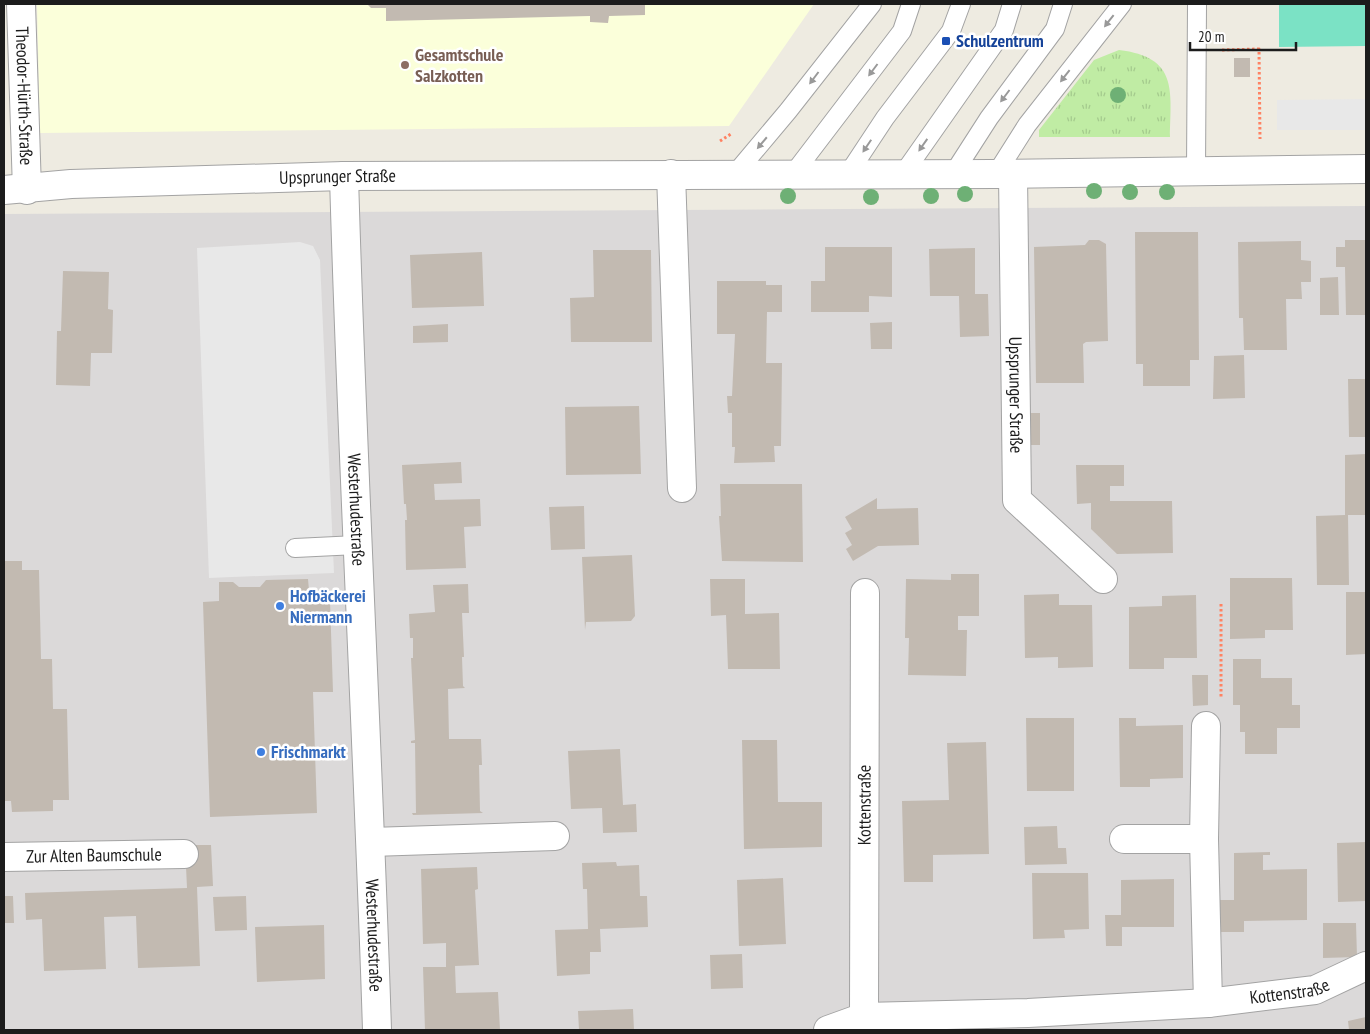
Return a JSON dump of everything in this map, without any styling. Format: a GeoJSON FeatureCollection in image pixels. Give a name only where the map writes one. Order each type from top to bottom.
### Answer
{"type":"FeatureCollection","features":[{"type":"Feature","properties":{"kind":"street","name":"Theodor-Hürth-Straße"},"geometry":{"type":"LineString","coordinates":[[15,190],[21,4]]}},
{"type":"Feature","properties":{"kind":"street","name":"Upsprunger Straße"},"geometry":{"type":"LineString","coordinates":[[15,190],[91,183],[344,176],[1004,174],[1366,169]]}},
{"type":"Feature","properties":{"kind":"street"},"geometry":{"type":"LineString","coordinates":[[671,174],[682,488]]}},
{"type":"Feature","properties":{"kind":"street","name":"Upsprunger Straße"},"geometry":{"type":"LineString","coordinates":[[1004,174],[1017,500],[1103,579]]}},
{"type":"Feature","properties":{"kind":"street","name":"Westerhudestraße"},"geometry":{"type":"LineString","coordinates":[[344,176],[377,1030]]}},
{"type":"Feature","properties":{"kind":"street","name":"Kottenstraße"},"geometry":{"type":"LineString","coordinates":[[864,593],[864,1017]]}},
{"type":"Feature","properties":{"kind":"street"},"geometry":{"type":"LineString","coordinates":[[1206,726],[1204,839],[1208,1003]]}},
{"type":"Feature","properties":{"kind":"street"},"geometry":{"type":"LineString","coordinates":[[371,842],[555,836]]}},
{"type":"Feature","properties":{"kind":"street"},"geometry":{"type":"LineString","coordinates":[[1124,839],[1204,839]]}},
{"type":"Feature","properties":{"kind":"street","name":"Zur Alten Baumschule"},"geometry":{"type":"LineString","coordinates":[[4,857],[184,854]]}},
{"type":"Feature","properties":{"kind":"street","name":"Kottenstraße"},"geometry":{"type":"LineString","coordinates":[[828,1030],[864,1017],[1028,1022],[1208,1003],[1315,990],[1366,966]]}},
{"type":"Feature","properties":{"kind":"lane"},"geometry":{"type":"LineString","coordinates":[[735,174],[788,111],[872,4]]}},
{"type":"Feature","properties":{"kind":"lane"},"geometry":{"type":"LineString","coordinates":[[793,174],[902,31],[911,4]]}},
{"type":"Feature","properties":{"kind":"lane"},"geometry":{"type":"LineString","coordinates":[[848,174],[885,118],[951,31],[961,4]]}},
{"type":"Feature","properties":{"kind":"lane"},"geometry":{"type":"LineString","coordinates":[[903,174],[1004,30],[1012,4]]}},
{"type":"Feature","properties":{"kind":"lane"},"geometry":{"type":"LineString","coordinates":[[952,174],[989,118],[1055,29],[1063,4]]}},
{"type":"Feature","properties":{"kind":"lane"},"geometry":{"type":"LineString","coordinates":[[1004,174],[1027,125],[1122,4]]}},
{"type":"Feature","properties":{"kind":"lane"},"geometry":{"type":"LineString","coordinates":[[1196,170],[1197,4]]}},
{"type":"Feature","properties":{"kind":"lane"},"geometry":{"type":"LineString","coordinates":[[295,548],[357,546]]}},
{"type":"Feature","properties":{"kind":"path"},"geometry":{"type":"LineString","coordinates":[[1197,51],[1259,50],[1261,170]]}},
{"type":"Feature","properties":{"kind":"path"},"geometry":{"type":"LineString","coordinates":[[1206,726],[1222,723],[1221,604]]}},
{"type":"Feature","properties":{"kind":"shaded area","name":"Gesamtschule Salzkotten"},"geometry":{"type":"Polygon","coordinates":[[[37,4],[814,4],[729,126],[40,133],[37,4]]]}},
{"type":"Feature","properties":{"kind":"shaded area"},"geometry":{"type":"Polygon","coordinates":[[[1366,99],[1366,130],[1277,130],[1277,100],[1366,99]]]}},
{"type":"Feature","properties":{"kind":"shaded area"},"geometry":{"type":"Polygon","coordinates":[[[1366,206],[1366,1030],[4,1030],[4,214],[1366,206]]]}},
{"type":"Feature","properties":{"kind":"shaded area"},"geometry":{"type":"Polygon","coordinates":[[[300,242],[313,246],[320,260],[334,573],[209,578],[197,248],[300,242]]]}},
{"type":"Feature","properties":{"kind":"green space"},"geometry":{"type":"Polygon","coordinates":[[[1279,4],[1366,4],[1366,46],[1279,47],[1279,4]]]}},
{"type":"Feature","properties":{"kind":"green space"},"geometry":{"type":"Polygon","coordinates":[[[1119,50],[1138,54],[1152,60],[1161,68],[1167,78],[1171,105],[1170,137],[1039,137],[1039,130],[1094,60],[1119,50]]]}},
{"type":"Feature","properties":{"kind":"building"},"geometry":{"type":"Polygon","coordinates":[[[367,4],[645,4],[645,15],[609,16],[608,23],[590,22],[590,16],[386,21],[386,8],[371,8],[367,4]]]}},
{"type":"Feature","properties":{"kind":"building"},"geometry":{"type":"Polygon","coordinates":[[[1234,58],[1250,58],[1250,77],[1234,77],[1234,58]]]}},
{"type":"Feature","properties":{"kind":"building"},"geometry":{"type":"Polygon","coordinates":[[[1135,232],[1198,232],[1199,360],[1190,360],[1190,386],[1143,386],[1143,364],[1136,364],[1135,232]]]}},
{"type":"Feature","properties":{"kind":"building"},"geometry":{"type":"Polygon","coordinates":[[[1089,240],[1099,240],[1106,244],[1108,341],[1086,342],[1083,344],[1084,383],[1036,383],[1034,247],[1085,245],[1089,240]]]}},
{"type":"Feature","properties":{"kind":"building"},"geometry":{"type":"Polygon","coordinates":[[[1345,240],[1366,240],[1366,315],[1346,315],[1345,267],[1336,267],[1336,247],[1345,247],[1345,240]]]}},
{"type":"Feature","properties":{"kind":"building"},"geometry":{"type":"Polygon","coordinates":[[[1301,241],[1301,260],[1311,261],[1311,282],[1301,282],[1302,299],[1286,299],[1287,350],[1244,350],[1243,318],[1239,318],[1238,242],[1301,241]]]}},
{"type":"Feature","properties":{"kind":"building"},"geometry":{"type":"Polygon","coordinates":[[[825,247],[892,247],[892,297],[869,296],[869,312],[811,312],[811,281],[825,281],[825,247]]]}},
{"type":"Feature","properties":{"kind":"building"},"geometry":{"type":"Polygon","coordinates":[[[975,248],[975,294],[988,294],[989,336],[960,337],[959,296],[930,296],[929,249],[975,248]]]}},
{"type":"Feature","properties":{"kind":"building"},"geometry":{"type":"Polygon","coordinates":[[[593,250],[651,250],[652,342],[571,342],[570,298],[594,297],[593,250]]]}},
{"type":"Feature","properties":{"kind":"building"},"geometry":{"type":"Polygon","coordinates":[[[482,252],[484,306],[412,308],[410,255],[482,252]]]}},
{"type":"Feature","properties":{"kind":"building"},"geometry":{"type":"Polygon","coordinates":[[[63,271],[109,272],[108,309],[113,310],[112,353],[91,353],[90,386],[56,385],[57,331],[61,331],[63,271]]]}},
{"type":"Feature","properties":{"kind":"building"},"geometry":{"type":"Polygon","coordinates":[[[1338,277],[1339,315],[1320,315],[1320,278],[1338,277]]]}},
{"type":"Feature","properties":{"kind":"building"},"geometry":{"type":"Polygon","coordinates":[[[717,281],[766,281],[766,285],[782,285],[782,312],[767,312],[766,363],[782,363],[781,446],[774,446],[775,462],[734,463],[735,447],[732,447],[732,413],[728,413],[727,396],[732,396],[735,334],[717,334],[717,281]]]}},
{"type":"Feature","properties":{"kind":"building"},"geometry":{"type":"Polygon","coordinates":[[[892,322],[892,349],[871,349],[870,323],[892,322]]]}},
{"type":"Feature","properties":{"kind":"building"},"geometry":{"type":"Polygon","coordinates":[[[448,324],[448,342],[413,343],[413,326],[448,324]]]}},
{"type":"Feature","properties":{"kind":"building"},"geometry":{"type":"Polygon","coordinates":[[[1244,355],[1245,398],[1213,399],[1214,356],[1244,355]]]}},
{"type":"Feature","properties":{"kind":"building"},"geometry":{"type":"Polygon","coordinates":[[[1348,379],[1366,379],[1366,437],[1349,437],[1348,379]]]}},
{"type":"Feature","properties":{"kind":"building"},"geometry":{"type":"Polygon","coordinates":[[[639,406],[641,474],[566,475],[565,407],[639,406]]]}},
{"type":"Feature","properties":{"kind":"building"},"geometry":{"type":"Polygon","coordinates":[[[1024,413],[1040,413],[1040,445],[1025,445],[1024,413]]]}},
{"type":"Feature","properties":{"kind":"building"},"geometry":{"type":"Polygon","coordinates":[[[1366,454],[1366,515],[1348,515],[1349,585],[1317,585],[1316,516],[1345,515],[1345,455],[1366,454]]]}},
{"type":"Feature","properties":{"kind":"building"},"geometry":{"type":"Polygon","coordinates":[[[461,462],[462,483],[434,484],[435,500],[480,499],[481,526],[464,527],[466,568],[406,570],[405,520],[407,520],[406,504],[404,504],[402,465],[461,462]]]}},
{"type":"Feature","properties":{"kind":"building"},"geometry":{"type":"Polygon","coordinates":[[[1076,465],[1124,465],[1124,486],[1110,486],[1110,501],[1172,501],[1173,553],[1117,554],[1091,529],[1091,503],[1077,504],[1076,465]]]}},
{"type":"Feature","properties":{"kind":"building"},"geometry":{"type":"Polygon","coordinates":[[[720,484],[802,484],[803,562],[722,561],[719,516],[721,516],[720,484]]]}},
{"type":"Feature","properties":{"kind":"building"},"geometry":{"type":"Polygon","coordinates":[[[877,498],[877,509],[918,508],[919,545],[878,546],[853,561],[846,549],[852,545],[845,533],[852,529],[845,517],[877,498]]]}},
{"type":"Feature","properties":{"kind":"building"},"geometry":{"type":"Polygon","coordinates":[[[584,506],[585,549],[551,550],[549,507],[584,506]]]}},
{"type":"Feature","properties":{"kind":"building"},"geometry":{"type":"Polygon","coordinates":[[[632,555],[635,616],[631,621],[586,622],[585,630],[582,557],[632,555]]]}},
{"type":"Feature","properties":{"kind":"building"},"geometry":{"type":"Polygon","coordinates":[[[4,561],[22,561],[22,570],[39,570],[41,659],[52,659],[53,709],[67,709],[69,800],[53,800],[53,811],[12,812],[11,801],[4,801],[4,561]]]}},
{"type":"Feature","properties":{"kind":"building"},"geometry":{"type":"Polygon","coordinates":[[[951,574],[979,574],[979,616],[958,616],[958,630],[967,630],[966,676],[908,675],[909,638],[905,638],[906,579],[951,580],[951,574]]]}},
{"type":"Feature","properties":{"kind":"building"},"geometry":{"type":"Polygon","coordinates":[[[1230,578],[1292,578],[1293,630],[1265,630],[1265,638],[1230,639],[1230,578]]]}},
{"type":"Feature","properties":{"kind":"building","name":"Frischmarkt"},"geometry":{"type":"Polygon","coordinates":[[[308,579],[310,602],[330,601],[333,692],[313,692],[317,813],[210,817],[203,602],[219,601],[219,582],[233,582],[239,587],[260,587],[266,580],[308,579]]]}},
{"type":"Feature","properties":{"kind":"building"},"geometry":{"type":"Polygon","coordinates":[[[710,579],[745,579],[745,614],[779,613],[780,669],[728,669],[726,615],[711,616],[710,579]]]}},
{"type":"Feature","properties":{"kind":"building"},"geometry":{"type":"Polygon","coordinates":[[[468,584],[469,613],[462,613],[463,686],[465,688],[448,689],[449,739],[481,739],[482,765],[479,765],[480,811],[483,813],[413,815],[412,813],[416,813],[415,743],[411,743],[411,741],[415,740],[411,658],[413,658],[413,638],[410,638],[409,614],[435,612],[433,585],[468,584]]]}},
{"type":"Feature","properties":{"kind":"building"},"geometry":{"type":"Polygon","coordinates":[[[1346,592],[1366,592],[1366,654],[1346,655],[1346,592]]]}},
{"type":"Feature","properties":{"kind":"building"},"geometry":{"type":"Polygon","coordinates":[[[1059,594],[1059,605],[1092,605],[1093,667],[1058,668],[1058,657],[1025,658],[1024,595],[1059,594]]]}},
{"type":"Feature","properties":{"kind":"building"},"geometry":{"type":"Polygon","coordinates":[[[1196,595],[1197,658],[1164,658],[1164,669],[1129,669],[1129,607],[1162,606],[1162,596],[1196,595]]]}},
{"type":"Feature","properties":{"kind":"building"},"geometry":{"type":"Polygon","coordinates":[[[1233,659],[1261,659],[1261,678],[1292,678],[1292,705],[1300,705],[1300,728],[1277,728],[1277,754],[1245,754],[1245,732],[1240,732],[1240,705],[1233,705],[1233,659]]]}},
{"type":"Feature","properties":{"kind":"building"},"geometry":{"type":"Polygon","coordinates":[[[1192,675],[1208,675],[1208,705],[1193,706],[1192,675]]]}},
{"type":"Feature","properties":{"kind":"building"},"geometry":{"type":"Polygon","coordinates":[[[1026,718],[1074,718],[1074,791],[1027,791],[1026,718]]]}},
{"type":"Feature","properties":{"kind":"building"},"geometry":{"type":"Polygon","coordinates":[[[1119,718],[1136,718],[1136,726],[1183,725],[1183,778],[1150,779],[1150,787],[1120,787],[1119,718]]]}},
{"type":"Feature","properties":{"kind":"building"},"geometry":{"type":"Polygon","coordinates":[[[742,740],[777,740],[778,802],[822,802],[822,847],[744,849],[742,740]]]}},
{"type":"Feature","properties":{"kind":"building"},"geometry":{"type":"Polygon","coordinates":[[[986,742],[989,854],[933,855],[933,882],[904,882],[902,801],[949,800],[947,743],[986,742]]]}},
{"type":"Feature","properties":{"kind":"building"},"geometry":{"type":"Polygon","coordinates":[[[620,749],[623,805],[636,804],[637,832],[603,833],[602,808],[571,809],[568,751],[620,749]]]}},
{"type":"Feature","properties":{"kind":"building"},"geometry":{"type":"Polygon","coordinates":[[[1057,826],[1058,848],[1066,848],[1067,864],[1025,865],[1024,827],[1057,826]]]}},
{"type":"Feature","properties":{"kind":"building"},"geometry":{"type":"Polygon","coordinates":[[[1366,842],[1366,901],[1338,902],[1337,843],[1366,842]]]}},
{"type":"Feature","properties":{"kind":"building"},"geometry":{"type":"Polygon","coordinates":[[[185,845],[211,845],[213,886],[197,887],[200,966],[138,968],[136,916],[104,917],[106,969],[44,971],[42,919],[26,920],[25,893],[187,888],[185,845]]]}},
{"type":"Feature","properties":{"kind":"building"},"geometry":{"type":"Polygon","coordinates":[[[1270,852],[1270,855],[1263,855],[1263,870],[1307,869],[1307,920],[1244,921],[1244,932],[1220,932],[1219,900],[1234,900],[1234,853],[1270,852]]]}},
{"type":"Feature","properties":{"kind":"building"},"geometry":{"type":"Polygon","coordinates":[[[616,862],[617,866],[639,865],[640,896],[647,896],[648,927],[600,929],[601,952],[590,952],[590,974],[557,976],[555,930],[588,929],[587,889],[583,889],[582,863],[616,862]]]}},
{"type":"Feature","properties":{"kind":"building"},"geometry":{"type":"Polygon","coordinates":[[[477,867],[478,889],[475,890],[479,965],[455,966],[456,993],[498,992],[500,1030],[425,1030],[423,967],[446,967],[446,943],[423,944],[421,869],[477,867]]]}},
{"type":"Feature","properties":{"kind":"building"},"geometry":{"type":"Polygon","coordinates":[[[1032,873],[1088,873],[1089,929],[1064,930],[1065,938],[1033,939],[1032,873]]]}},
{"type":"Feature","properties":{"kind":"building"},"geometry":{"type":"Polygon","coordinates":[[[783,878],[786,944],[739,946],[737,880],[783,878]]]}},
{"type":"Feature","properties":{"kind":"building"},"geometry":{"type":"Polygon","coordinates":[[[1174,879],[1174,927],[1122,927],[1122,946],[1106,946],[1105,915],[1121,915],[1121,880],[1174,879]]]}},
{"type":"Feature","properties":{"kind":"building"},"geometry":{"type":"Polygon","coordinates":[[[4,896],[13,896],[14,923],[4,923],[4,896]]]}},
{"type":"Feature","properties":{"kind":"building"},"geometry":{"type":"Polygon","coordinates":[[[246,896],[247,930],[215,931],[213,897],[246,896]]]}},
{"type":"Feature","properties":{"kind":"building"},"geometry":{"type":"Polygon","coordinates":[[[1323,923],[1356,923],[1357,957],[1323,958],[1323,923]]]}},
{"type":"Feature","properties":{"kind":"building"},"geometry":{"type":"Polygon","coordinates":[[[324,925],[325,979],[257,982],[255,927],[324,925]]]}},
{"type":"Feature","properties":{"kind":"building"},"geometry":{"type":"Polygon","coordinates":[[[742,954],[743,988],[711,989],[710,955],[742,954]]]}},
{"type":"Feature","properties":{"kind":"building"},"geometry":{"type":"Polygon","coordinates":[[[633,1009],[634,1030],[579,1030],[578,1011],[633,1009]]]}},
{"type":"Feature","properties":{"kind":"building"},"geometry":{"type":"Polygon","coordinates":[[[1366,1017],[1366,1030],[1349,1030],[1348,1021],[1366,1017]]]}},
{"type":"Feature","properties":{"kind":"place","name":"Schulzentrum"},"geometry":{"type":"Point","coordinates":[946,41]}},
{"type":"Feature","properties":{"kind":"place","name":"Gesamtschule Salzkotten"},"geometry":{"type":"Point","coordinates":[405,65]}},
{"type":"Feature","properties":{"kind":"place","name":"Hofbäckerei Niermann"},"geometry":{"type":"Point","coordinates":[280,606]}},
{"type":"Feature","properties":{"kind":"place","name":"Frischmarkt"},"geometry":{"type":"Point","coordinates":[261,752]}}]}
